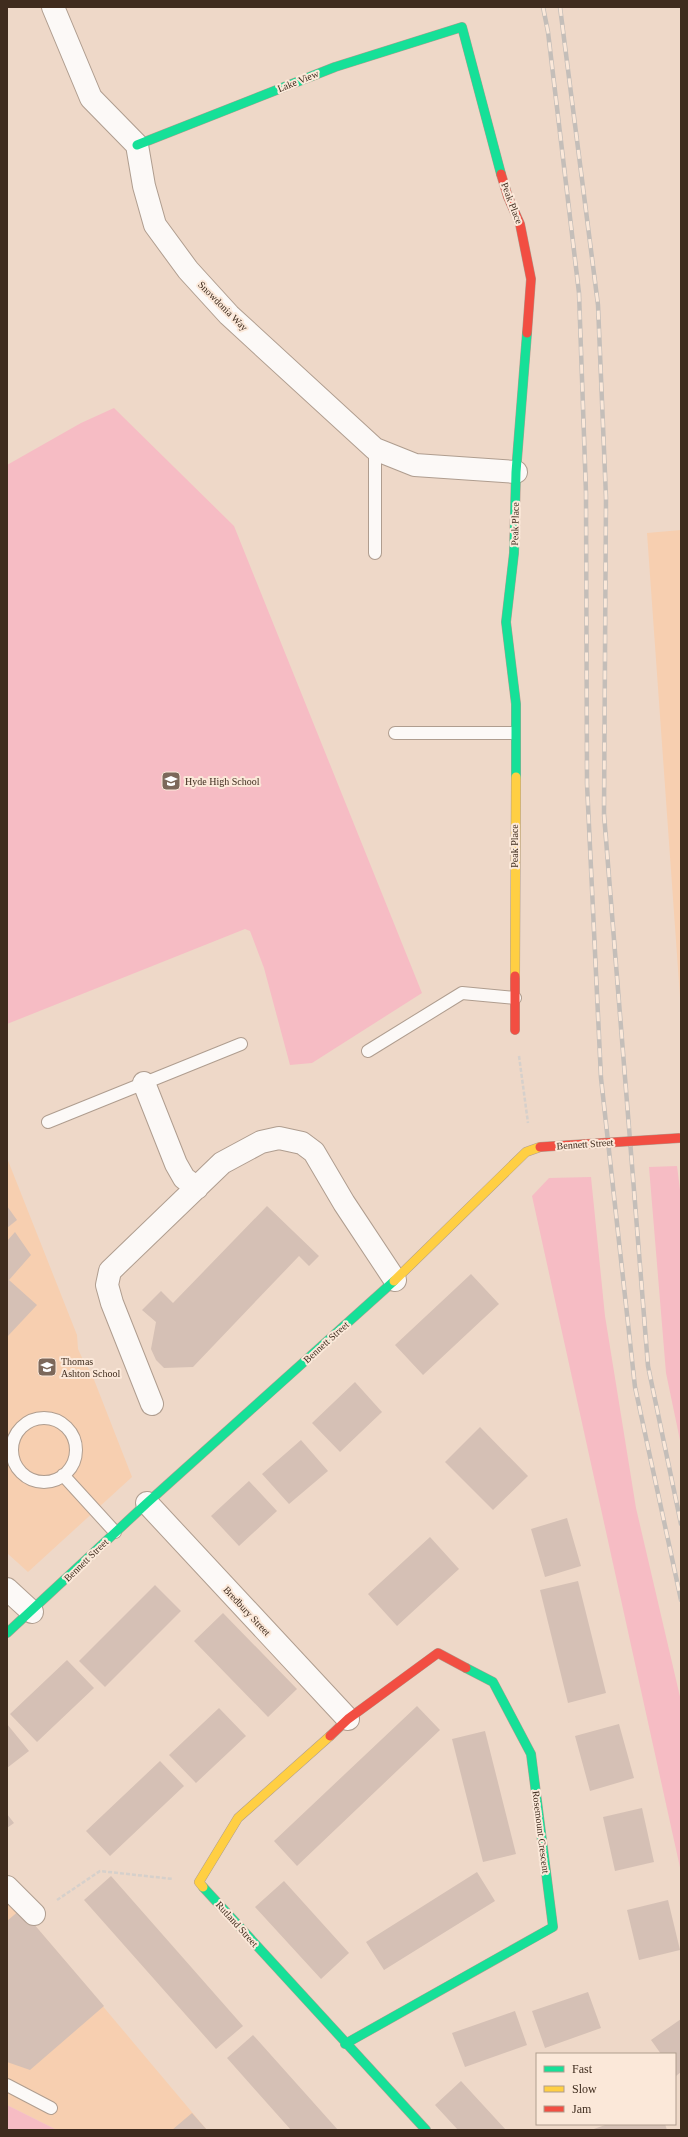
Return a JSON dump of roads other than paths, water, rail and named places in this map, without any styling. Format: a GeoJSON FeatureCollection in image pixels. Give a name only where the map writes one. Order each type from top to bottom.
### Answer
{"type":"FeatureCollection","features":[{"type":"Feature","properties":{"kind":"street"},"geometry":{"type":"LineString","coordinates":[[53,7],[91,98],[137,146]]}},
{"type":"Feature","properties":{"kind":"street","name":"Lake View"},"geometry":{"type":"LineString","coordinates":[[137,146],[335,67],[462,26]]}},
{"type":"Feature","properties":{"kind":"street","name":"Peak Place"},"geometry":{"type":"LineString","coordinates":[[462,26],[499,168],[508,197],[520,224],[531,279],[516,472],[514,553],[506,622],[516,704],[514,733],[515,1030]]}},
{"type":"Feature","properties":{"kind":"street","name":"Snowdonia Way"},"geometry":{"type":"LineString","coordinates":[[137,146],[144,186],[155,226],[188,270],[229,315],[375,449],[415,465],[516,472]]}},
{"type":"Feature","properties":{"kind":"street"},"geometry":{"type":"LineString","coordinates":[[144,1083],[176,1164],[184,1178],[197,1188]]}},
{"type":"Feature","properties":{"kind":"street"},"geometry":{"type":"LineString","coordinates":[[152,1404],[112,1303],[107,1285],[107,1278],[110,1271],[222,1163],[261,1142],[279,1138],[302,1143],[314,1152],[344,1203],[395,1280]]}},
{"type":"Feature","properties":{"kind":"street","name":"Bennett Street"},"geometry":{"type":"LineString","coordinates":[[7,1633],[32,1612],[147,1503],[395,1280],[526,1152],[536,1148],[681,1138]]}},
{"type":"Feature","properties":{"kind":"street","name":"Bredbury Street"},"geometry":{"type":"LineString","coordinates":[[147,1503],[348,1719]]}},
{"type":"Feature","properties":{"kind":"street"},"geometry":{"type":"LineString","coordinates":[[7,1589],[32,1612]]}},
{"type":"Feature","properties":{"kind":"street","name":"Rosemount Crescent"},"geometry":{"type":"LineString","coordinates":[[345,2044],[553,1927],[531,1754],[493,1682],[438,1653],[348,1719]]}},
{"type":"Feature","properties":{"kind":"street","name":"Rutland Street"},"geometry":{"type":"LineString","coordinates":[[348,1719],[238,1818],[199,1882],[345,2044],[426,2130]]}},
{"type":"Feature","properties":{"kind":"street"},"geometry":{"type":"LineString","coordinates":[[7,1887],[34,1914]]}},
{"type":"Feature","properties":{"kind":"lane"},"geometry":{"type":"LineString","coordinates":[[375,449],[375,553]]}},
{"type":"Feature","properties":{"kind":"lane"},"geometry":{"type":"LineString","coordinates":[[395,733],[514,733]]}},
{"type":"Feature","properties":{"kind":"lane"},"geometry":{"type":"LineString","coordinates":[[368,1051],[462,993],[514,998]]}},
{"type":"Feature","properties":{"kind":"lane"},"geometry":{"type":"LineString","coordinates":[[48,1122],[241,1044]]}},
{"type":"Feature","properties":{"kind":"lane"},"geometry":{"type":"LineString","coordinates":[[42,1418],[50,1419],[64,1426],[70,1432],[76,1447],[75,1455],[73,1462],[64,1475],[55,1480],[35,1481],[25,1476],[18,1469],[11,1450],[18,1431],[25,1424],[42,1418]]}},
{"type":"Feature","properties":{"kind":"lane"},"geometry":{"type":"LineString","coordinates":[[64,1475],[116,1532]]}},
{"type":"Feature","properties":{"kind":"lane"},"geometry":{"type":"LineString","coordinates":[[7,2085],[51,2108]]}},
{"type":"Feature","properties":{"kind":"railway"},"geometry":{"type":"LineString","coordinates":[[543,7],[548,32],[579,293],[586,493],[587,784],[601,1078],[635,1387],[681,1600]]}},
{"type":"Feature","properties":{"kind":"railway"},"geometry":{"type":"LineString","coordinates":[[560,7],[598,305],[606,498],[604,814],[648,1366],[681,1524]]}},
{"type":"Feature","properties":{"kind":"place","name":"Hyde High School"},"geometry":{"type":"Point","coordinates":[171,781]}},
{"type":"Feature","properties":{"kind":"place","name":"Thomas Ashton School"},"geometry":{"type":"Point","coordinates":[47,1367]}}]}
